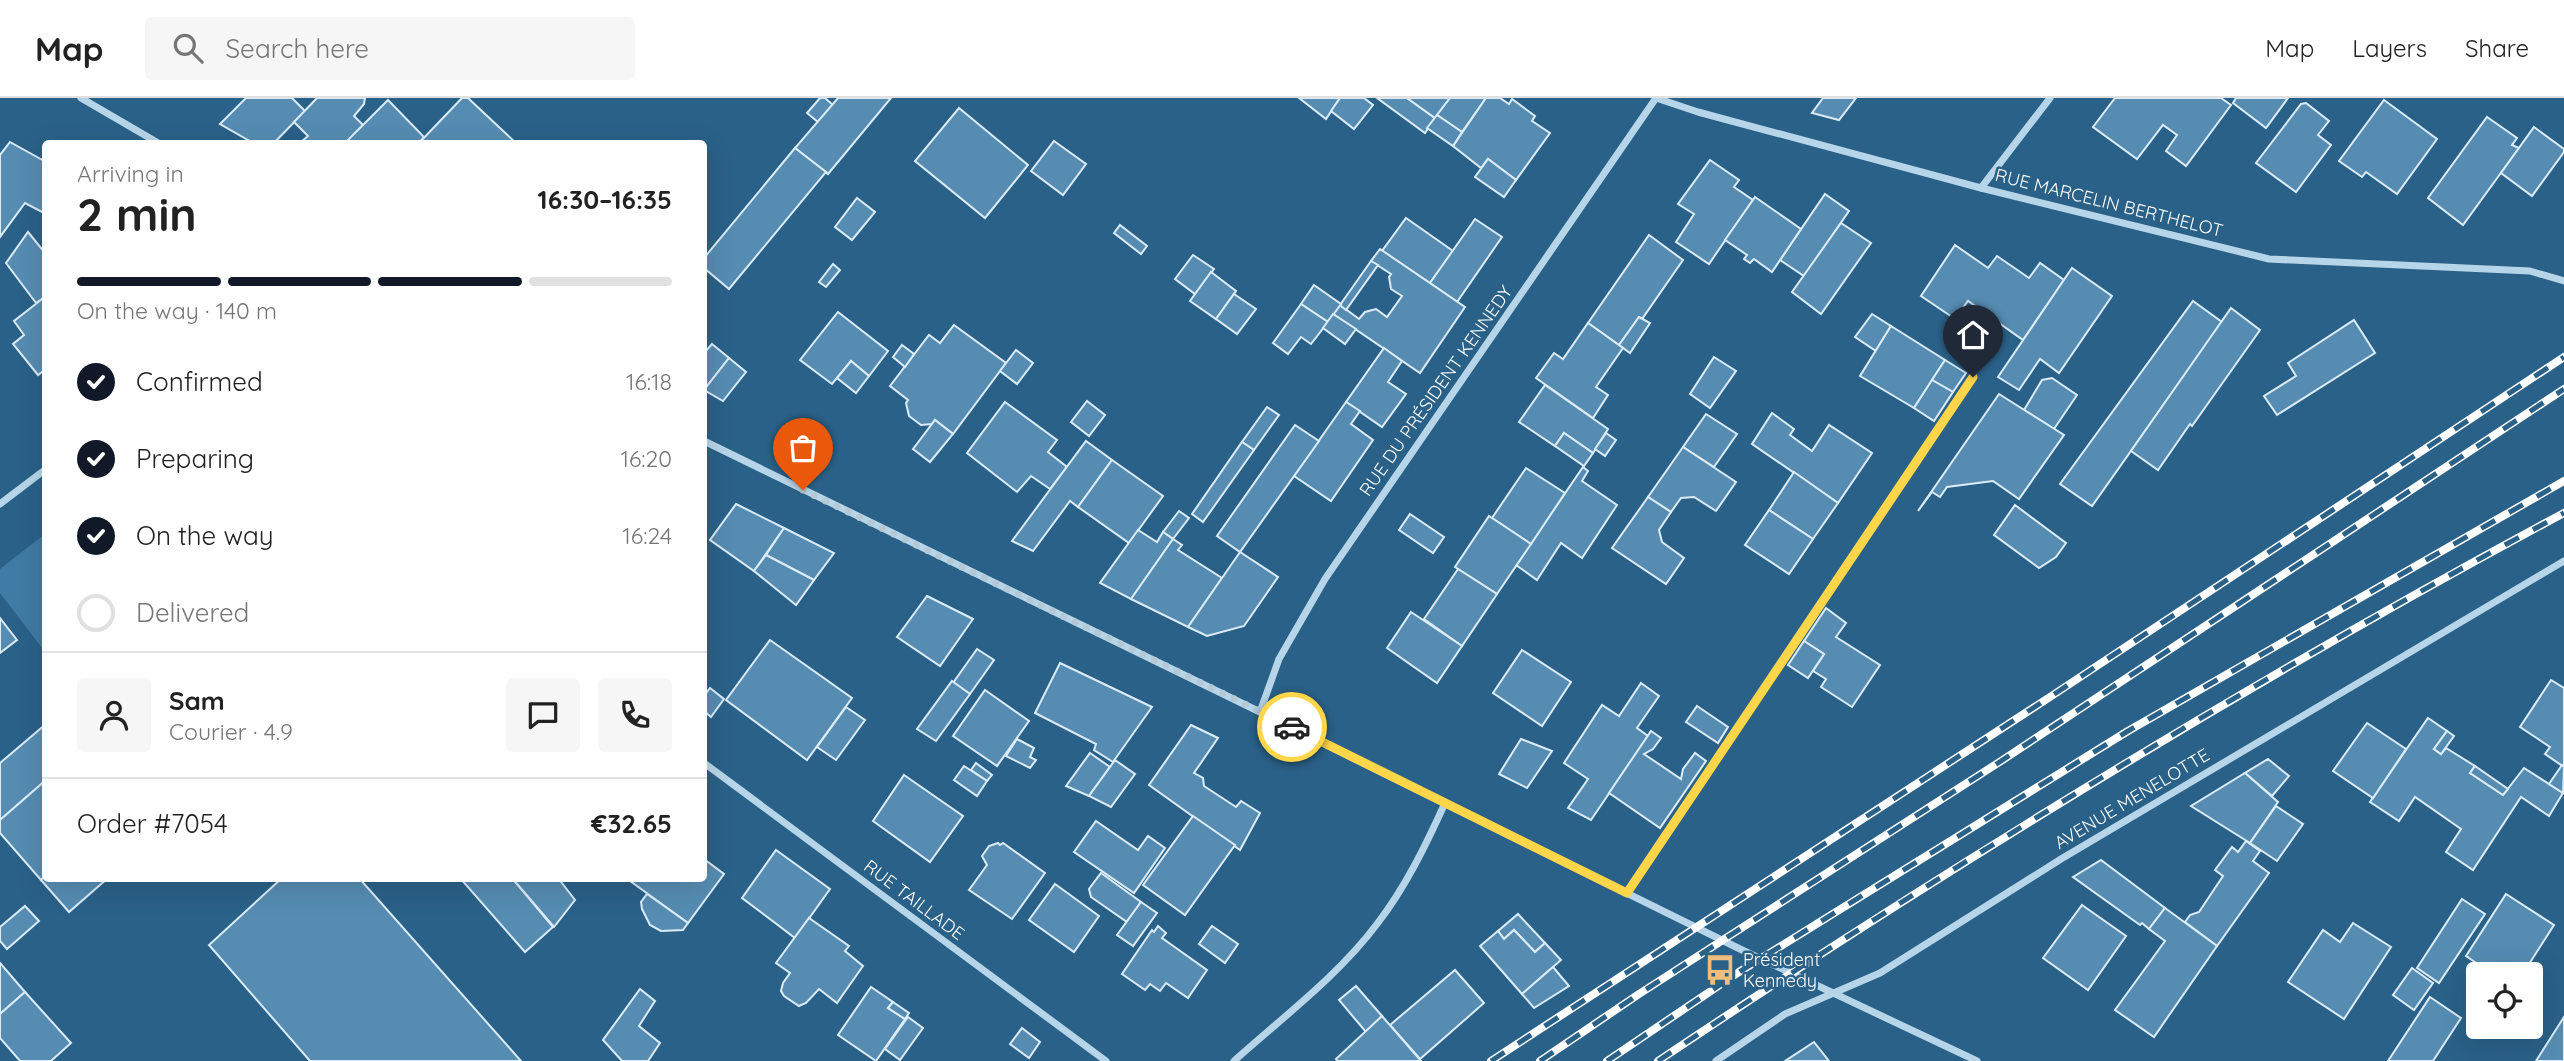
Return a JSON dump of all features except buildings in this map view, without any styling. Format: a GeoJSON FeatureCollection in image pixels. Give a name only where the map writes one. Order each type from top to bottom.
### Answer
{"type":"FeatureCollection","features":[{"type":"Feature","properties":{"kind":"street"},"geometry":{"type":"LineString","coordinates":[[80,98],[153,140]]}},
{"type":"Feature","properties":{"kind":"street","name":"RUE MARCELIN BERTHELOT"},"geometry":{"type":"LineString","coordinates":[[1656,98],[1698,112],[1981,188],[2269,259],[2530,271],[2564,281]]}},
{"type":"Feature","properties":{"kind":"street","name":"RUE DU PRÉSIDENT KENNEDY"},"geometry":{"type":"LineString","coordinates":[[1260,712],[1279,659],[1325,579],[1656,98]]}},
{"type":"Feature","properties":{"kind":"street"},"geometry":{"type":"LineString","coordinates":[[1981,188],[2050,98]]}},
{"type":"Feature","properties":{"kind":"street"},"geometry":{"type":"LineString","coordinates":[[707,442],[1740,949],[1977,1061]]}},
{"type":"Feature","properties":{"kind":"street"},"geometry":{"type":"LineString","coordinates":[[0,504],[42,472]]}},
{"type":"Feature","properties":{"kind":"street","name":"AVENUE MENELOTTE"},"geometry":{"type":"LineString","coordinates":[[1716,1061],[1786,1014],[1880,973],[2085,845],[2564,561]]}},
{"type":"Feature","properties":{"kind":"street","name":"RUE TAILLADE"},"geometry":{"type":"LineString","coordinates":[[707,765],[1105,1061]]}},
{"type":"Feature","properties":{"kind":"street"},"geometry":{"type":"LineString","coordinates":[[1234,1061],[1346,961],[1378,923],[1430,837],[1445,803]]}},
{"type":"Feature","properties":{"kind":"lane"},"geometry":{"type":"LineString","coordinates":[[1627,893],[1973,377]]}},
{"type":"Feature","properties":{"kind":"shaded area"},"geometry":{"type":"Polygon","coordinates":[[[42,536],[42,648],[0,593],[0,569],[42,536]]]}},
{"type":"Feature","properties":{"kind":"railway"},"geometry":{"type":"LineString","coordinates":[[1491,1061],[2053,695],[2564,357]]}},
{"type":"Feature","properties":{"kind":"railway"},"geometry":{"type":"LineString","coordinates":[[1540,1061],[1639,994],[1998,763],[2564,389]]}},
{"type":"Feature","properties":{"kind":"railway"},"geometry":{"type":"LineString","coordinates":[[1607,1061],[1739,972],[2128,731],[2564,481]]}},
{"type":"Feature","properties":{"kind":"railway"},"geometry":{"type":"LineString","coordinates":[[1658,1061],[1880,916],[2104,776],[2332,642],[2564,513]]}},
{"type":"Feature","properties":{"kind":"way so far"},"geometry":{"type":"LineString","coordinates":[[803,490],[1292,727]]}},
{"type":"Feature","properties":{"kind":"place","name":"Président Kennedy"},"geometry":{"type":"Point","coordinates":[1720,970]}},
{"type":"Feature","properties":{"kind":"route"},"geometry":{"type":"LineString","coordinates":[[1292,727],[1627,893],[1973,377]]}}]}
